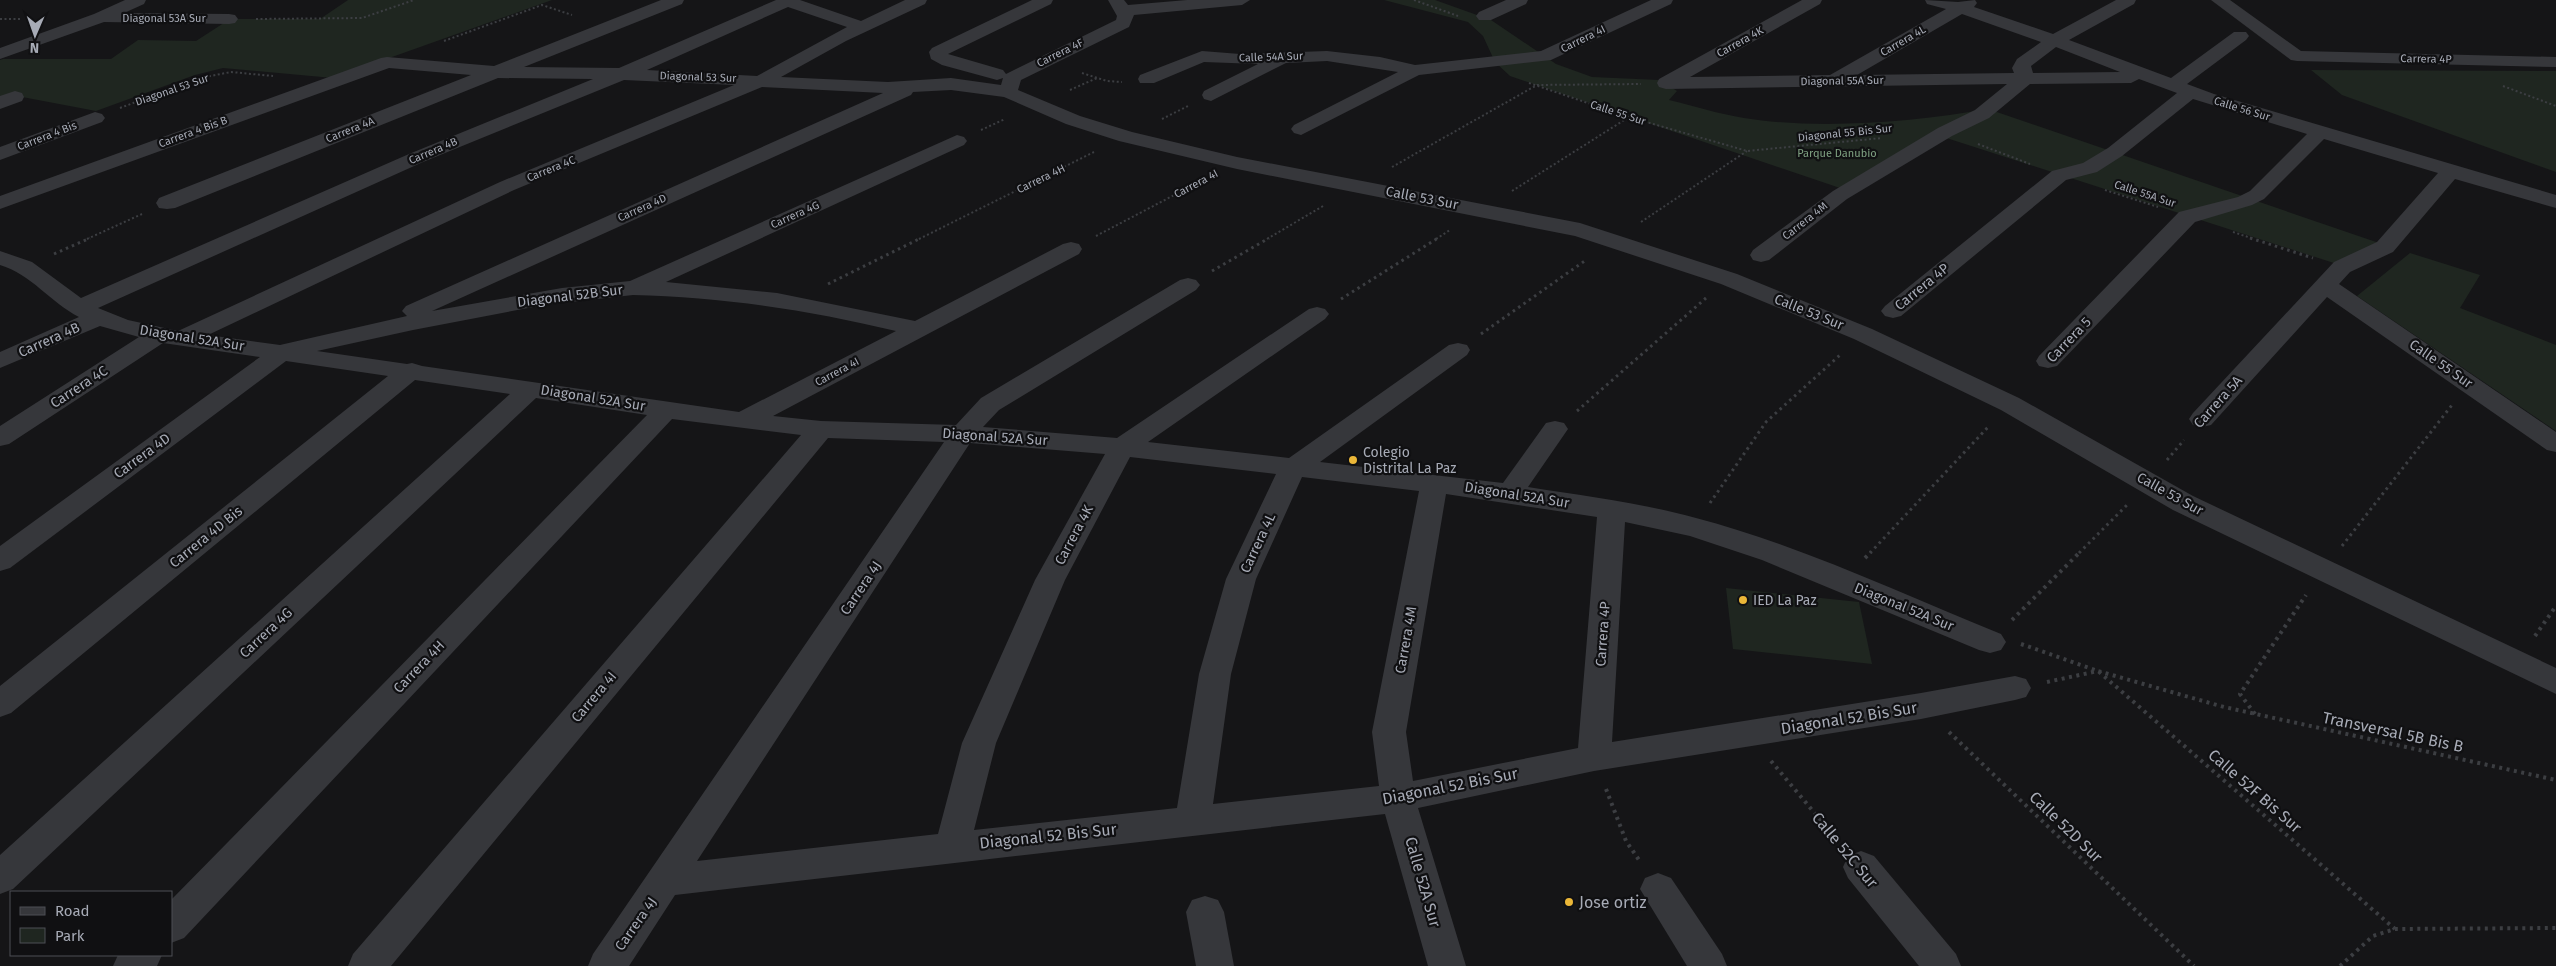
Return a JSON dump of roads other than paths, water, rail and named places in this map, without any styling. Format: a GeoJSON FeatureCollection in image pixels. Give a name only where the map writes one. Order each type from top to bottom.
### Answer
{"type":"FeatureCollection","features":[{"type":"Feature","properties":{"kind":"street"},"geometry":{"type":"LineString","coordinates":[[0,54],[100,18],[138,0]]}},
{"type":"Feature","properties":{"kind":"street","name":"Carrera 4A"},"geometry":{"type":"LineString","coordinates":[[168,203],[676,0]]}},
{"type":"Feature","properties":{"kind":"street","name":"Carrera 4C"},"geometry":{"type":"LineString","coordinates":[[0,438],[171,336],[507,186],[763,80],[791,62],[860,26],[919,0]]}},
{"type":"Feature","properties":{"kind":"street"},"geometry":{"type":"LineString","coordinates":[[1010,84],[948,62],[937,55],[938,52],[1045,0]]}},
{"type":"Feature","properties":{"kind":"street","name":"Carrera 4F"},"geometry":{"type":"LineString","coordinates":[[1010,84],[1121,11],[1232,0]]}},
{"type":"Feature","properties":{"kind":"street"},"geometry":{"type":"LineString","coordinates":[[1485,16],[1520,0]]}},
{"type":"Feature","properties":{"kind":"street","name":"Carrera 4I"},"geometry":{"type":"LineString","coordinates":[[1301,129],[1415,70],[1552,54],[1665,0]]}},
{"type":"Feature","properties":{"kind":"street","name":"Carrera 4K"},"geometry":{"type":"LineString","coordinates":[[1666,83],[1814,0]]}},
{"type":"Feature","properties":{"kind":"street","name":"Calle 56 Sur"},"geometry":{"type":"LineString","coordinates":[[1933,0],[1967,4],[2181,89],[2319,133],[2556,202]]}},
{"type":"Feature","properties":{"kind":"street"},"geometry":{"type":"LineString","coordinates":[[2026,78],[2021,68],[2023,63],[2055,40],[2128,0]]}},
{"type":"Feature","properties":{"kind":"street","name":"Carrera 4P"},"geometry":{"type":"LineString","coordinates":[[2219,0],[2297,56],[2556,62]]}},
{"type":"Feature","properties":{"kind":"street"},"geometry":{"type":"LineString","coordinates":[[788,1],[860,26]]}},
{"type":"Feature","properties":{"kind":"street","name":"Carrera 4B"},"geometry":{"type":"LineString","coordinates":[[0,362],[88,313],[407,162],[622,74],[788,1]]}},
{"type":"Feature","properties":{"kind":"street","name":"Carrera 4L"},"geometry":{"type":"LineString","coordinates":[[1832,81],[1967,4]]}},
{"type":"Feature","properties":{"kind":"street","name":"Diagonal 53A Sur"},"geometry":{"type":"LineString","coordinates":[[100,18],[229,18]]}},
{"type":"Feature","properties":{"kind":"street","name":"Carrera 4P"},"geometry":{"type":"LineString","coordinates":[[1893,311],[2059,175],[2090,168],[2115,152],[2240,36]]}},
{"type":"Feature","properties":{"kind":"street","name":"Calle 54A Sur"},"geometry":{"type":"LineString","coordinates":[[1147,79],[1202,56],[1240,59],[1327,56],[1366,60],[1415,70]]}},
{"type":"Feature","properties":{"kind":"street"},"geometry":{"type":"LineString","coordinates":[[1211,94],[1289,56]]}},
{"type":"Feature","properties":{"kind":"street","name":"Diagonal 53 Sur"},"geometry":{"type":"LineString","coordinates":[[387,62],[496,72],[622,74],[910,88],[951,84],[1010,84]]}},
{"type":"Feature","properties":{"kind":"street","name":"Carrera 4 Bis B"},"geometry":{"type":"LineString","coordinates":[[0,203],[387,62]]}},
{"type":"Feature","properties":{"kind":"street","name":"Diagonal 55A Sur"},"geometry":{"type":"LineString","coordinates":[[1666,83],[2147,77]]}},
{"type":"Feature","properties":{"kind":"street","name":"Carrera 4M"},"geometry":{"type":"LineString","coordinates":[[1761,255],[1840,195],[1945,132],[1982,114],[2026,78]]}},
{"type":"Feature","properties":{"kind":"street","name":"Calle 53 Sur"},"geometry":{"type":"LineString","coordinates":[[1010,84],[1073,120],[1126,137],[1237,163],[1580,230],[1728,279],[1863,334],[2010,404],[2149,483],[2242,532],[2518,662],[2556,682]]}},
{"type":"Feature","properties":{"kind":"street","name":"Carrera 4D"},"geometry":{"type":"LineString","coordinates":[[374,329],[910,88]]}},
{"type":"Feature","properties":{"kind":"street","name":"Carrera 4 Bis"},"geometry":{"type":"LineString","coordinates":[[0,154],[95,118]]}},
{"type":"Feature","properties":{"kind":"street","name":"Carrera 5"},"geometry":{"type":"LineString","coordinates":[[2048,361],[2186,217],[2245,202],[2257,195],[2319,133]]}},
{"type":"Feature","properties":{"kind":"street","name":"Carrera 4G"},"geometry":{"type":"LineString","coordinates":[[633,288],[957,141]]}},
{"type":"Feature","properties":{"kind":"street","name":"Carrera 5A"},"geometry":{"type":"LineString","coordinates":[[2202,419],[2334,276],[2385,247],[2450,172]]}},
{"type":"Feature","properties":{"kind":"street","name":"Carrera 4I"},"geometry":{"type":"LineString","coordinates":[[743,421],[1071,249]]}},
{"type":"Feature","properties":{"kind":"street","name":"Diagonal 52A Sur"},"geometry":{"type":"LineString","coordinates":[[0,258],[26,266],[88,313],[171,336],[412,370],[743,421],[821,429],[963,434],[1122,447],[1434,483],[1510,493],[1612,510],[1694,527],[1772,553],[1990,642]]}},
{"type":"Feature","properties":{"kind":"street","name":"Calle 55 Sur"},"geometry":{"type":"LineString","coordinates":[[2334,276],[2556,444]]}},
{"type":"Feature","properties":{"kind":"street","name":"Carrera 4J"},"geometry":{"type":"LineString","coordinates":[[607,966],[963,434],[990,404],[1188,285]]}},
{"type":"Feature","properties":{"kind":"street","name":"Diagonal 52B Sur"},"geometry":{"type":"LineString","coordinates":[[283,352],[374,329],[583,292],[633,288],[793,301],[918,329]]}},
{"type":"Feature","properties":{"kind":"street","name":"Carrera 4K"},"geometry":{"type":"LineString","coordinates":[[952,847],[979,743],[1050,580],[1122,447],[1317,314]]}},
{"type":"Feature","properties":{"kind":"street","name":"Carrera 4L"},"geometry":{"type":"LineString","coordinates":[[1193,820],[1215,674],[1241,580],[1293,468],[1458,350]]}},
{"type":"Feature","properties":{"kind":"street","name":"Carrera 4D"},"geometry":{"type":"LineString","coordinates":[[0,560],[283,352]]}},
{"type":"Feature","properties":{"kind":"street","name":"Carrera 4D Bis"},"geometry":{"type":"LineString","coordinates":[[0,704],[412,370]]}},
{"type":"Feature","properties":{"kind":"street","name":"Carrera 4G"},"geometry":{"type":"LineString","coordinates":[[0,878],[532,388]]}},
{"type":"Feature","properties":{"kind":"street","name":"Carrera 4H"},"geometry":{"type":"LineString","coordinates":[[172,925],[667,409]]}},
{"type":"Feature","properties":{"kind":"street","name":"Carrera 4I"},"geometry":{"type":"LineString","coordinates":[[367,966],[821,429]]}},
{"type":"Feature","properties":{"kind":"street"},"geometry":{"type":"LineString","coordinates":[[1510,493],[1555,429]]}},
{"type":"Feature","properties":{"kind":"street","name":"Carrera 4M"},"geometry":{"type":"LineString","coordinates":[[1398,798],[1390,732],[1434,483]]}},
{"type":"Feature","properties":{"kind":"street","name":"Carrera 4P"},"geometry":{"type":"LineString","coordinates":[[1594,758],[1612,510]]}},
{"type":"Feature","properties":{"kind":"street","name":"Diagonal 52 Bis Sur"},"geometry":{"type":"LineString","coordinates":[[666,880],[1398,798],[1594,758],[1921,706],[2015,688]]}},
{"type":"Feature","properties":{"kind":"street","name":"Calle 52A Sur"},"geometry":{"type":"LineString","coordinates":[[1398,798],[1447,966]]}},
{"type":"Feature","properties":{"kind":"street","name":"Calle 52C Sur"},"geometry":{"type":"LineString","coordinates":[[1861,867],[1942,966]]}},
{"type":"Feature","properties":{"kind":"street"},"geometry":{"type":"LineString","coordinates":[[1658,889],[1708,966]]}},
{"type":"Feature","properties":{"kind":"street"},"geometry":{"type":"LineString","coordinates":[[1205,912],[1215,966]]}},
{"type":"Feature","properties":{"kind":"street"},"geometry":{"type":"LineString","coordinates":[[132,966],[142,956]]}},
{"type":"Feature","properties":{"kind":"place","name":"Colegio Distrital La Paz"},"geometry":{"type":"Point","coordinates":[1353,460]}},
{"type":"Feature","properties":{"kind":"place","name":"IED La Paz"},"geometry":{"type":"Point","coordinates":[1743,600]}},
{"type":"Feature","properties":{"kind":"place","name":"Jose ortiz"},"geometry":{"type":"Point","coordinates":[1569,902]}},
{"type":"Feature","properties":{"kind":"park label","name":"Parque Danubio"},"geometry":{"type":"Point","coordinates":[1837,153]}}]}
